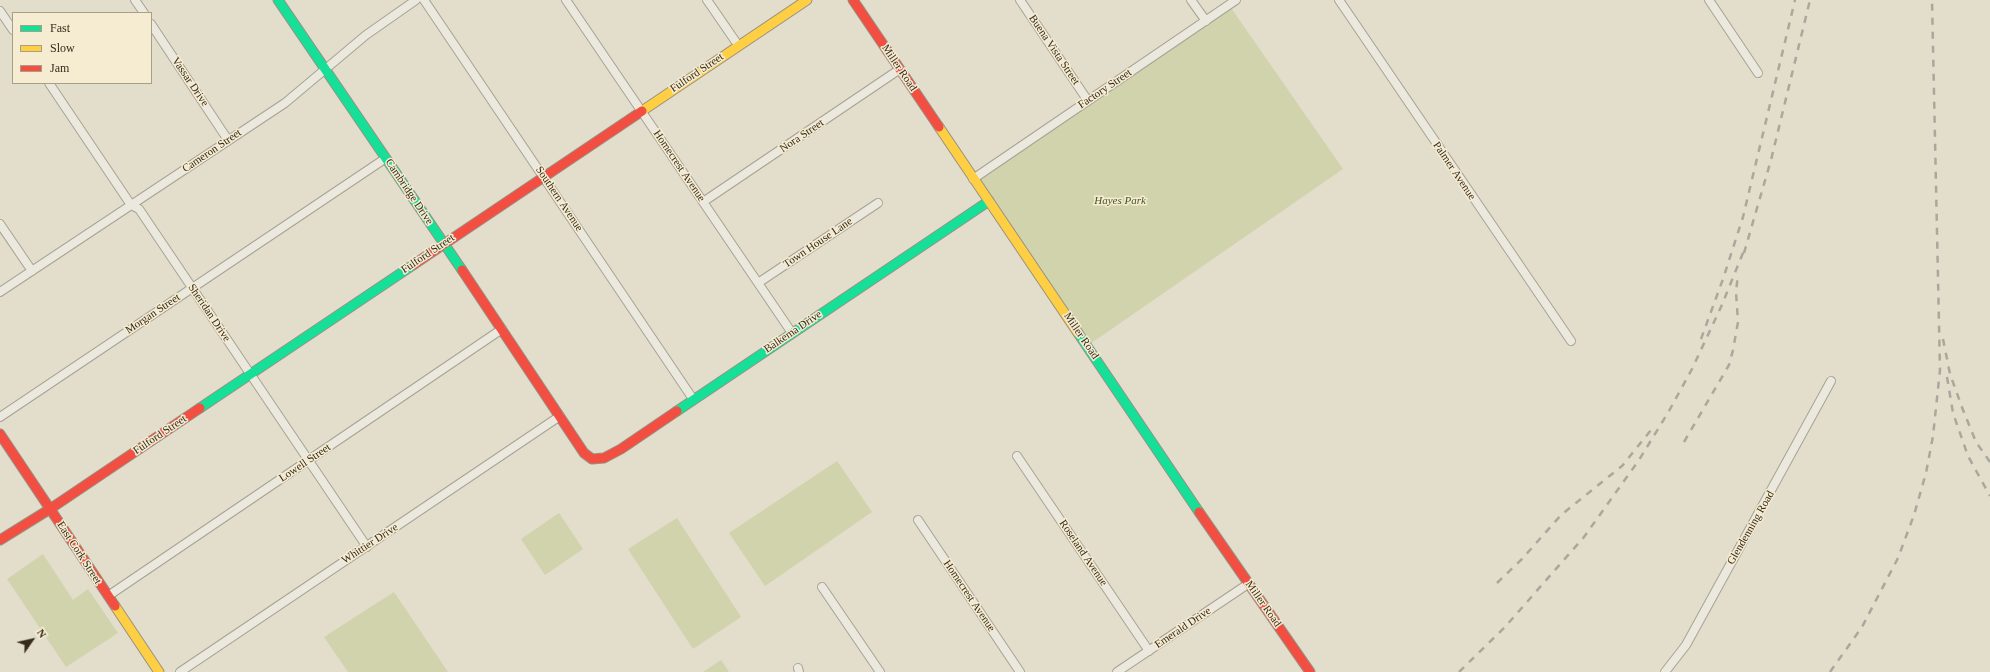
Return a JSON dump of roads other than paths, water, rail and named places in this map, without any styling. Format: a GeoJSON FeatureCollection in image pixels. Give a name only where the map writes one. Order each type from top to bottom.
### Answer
{"type":"FeatureCollection","features":[{"type":"Feature","properties":{"kind":"street"},"geometry":{"type":"LineString","coordinates":[[135,0],[143,12]]}},
{"type":"Feature","properties":{"kind":"street","name":"Cambridge Drive"},"geometry":{"type":"LineString","coordinates":[[278,0],[445,244],[584,453],[592,459],[597,460]]}},
{"type":"Feature","properties":{"kind":"street","name":"Cameron Street"},"geometry":{"type":"LineString","coordinates":[[0,292],[285,103],[366,35],[416,0]]}},
{"type":"Feature","properties":{"kind":"street","name":"Southern Avenue"},"geometry":{"type":"LineString","coordinates":[[424,0],[545,176],[693,399]]}},
{"type":"Feature","properties":{"kind":"street","name":"Homecrest Avenue"},"geometry":{"type":"LineString","coordinates":[[566,0],[792,333]]}},
{"type":"Feature","properties":{"kind":"street"},"geometry":{"type":"LineString","coordinates":[[708,0],[738,45]]}},
{"type":"Feature","properties":{"kind":"street","name":"Fulford Street"},"geometry":{"type":"LineString","coordinates":[[0,540],[50,509],[807,0]]}},
{"type":"Feature","properties":{"kind":"street","name":"Miller Road"},"geometry":{"type":"LineString","coordinates":[[853,0],[988,202],[1248,584],[1310,672]]}},
{"type":"Feature","properties":{"kind":"street","name":"Buena Vista Street"},"geometry":{"type":"LineString","coordinates":[[1020,0],[1088,101]]}},
{"type":"Feature","properties":{"kind":"street"},"geometry":{"type":"LineString","coordinates":[[1191,0],[1206,21]]}},
{"type":"Feature","properties":{"kind":"street","name":"Factory Street"},"geometry":{"type":"LineString","coordinates":[[973,179],[1236,0]]}},
{"type":"Feature","properties":{"kind":"street","name":"Palmer Avenue"},"geometry":{"type":"LineString","coordinates":[[1339,0],[1571,341]]}},
{"type":"Feature","properties":{"kind":"street"},"geometry":{"type":"LineString","coordinates":[[1709,0],[1758,73]]}},
{"type":"Feature","properties":{"kind":"street"},"geometry":{"type":"LineString","coordinates":[[0,11],[12,29]]}},
{"type":"Feature","properties":{"kind":"street","name":"Vassar Drive"},"geometry":{"type":"LineString","coordinates":[[152,26],[228,140]]}},
{"type":"Feature","properties":{"kind":"street","name":"Nora Street"},"geometry":{"type":"LineString","coordinates":[[704,202],[900,69]]}},
{"type":"Feature","properties":{"kind":"street","name":"Sheridan Drive"},"geometry":{"type":"LineString","coordinates":[[50,84],[131,205],[139,209],[367,547]]}},
{"type":"Feature","properties":{"kind":"street","name":"Morgan Street"},"geometry":{"type":"LineString","coordinates":[[0,417],[386,158]]}},
{"type":"Feature","properties":{"kind":"street","name":"Balkema Drive"},"geometry":{"type":"LineString","coordinates":[[597,460],[621,449],[693,399],[988,202]]}},
{"type":"Feature","properties":{"kind":"street","name":"Town House Lane"},"geometry":{"type":"LineString","coordinates":[[758,283],[878,203]]}},
{"type":"Feature","properties":{"kind":"street"},"geometry":{"type":"LineString","coordinates":[[0,224],[32,271]]}},
{"type":"Feature","properties":{"kind":"street","name":"Lowell Street"},"geometry":{"type":"LineString","coordinates":[[108,596],[502,329]]}},
{"type":"Feature","properties":{"kind":"street","name":"Glendenning Road"},"geometry":{"type":"LineString","coordinates":[[1666,672],[1686,645],[1831,381]]}},
{"type":"Feature","properties":{"kind":"street","name":"Whittier Drive"},"geometry":{"type":"LineString","coordinates":[[180,672],[560,416]]}},
{"type":"Feature","properties":{"kind":"street","name":"East Cork Street"},"geometry":{"type":"LineString","coordinates":[[0,434],[159,672]]}},
{"type":"Feature","properties":{"kind":"street","name":"Roseland Avenue"},"geometry":{"type":"LineString","coordinates":[[1017,456],[1149,651]]}},
{"type":"Feature","properties":{"kind":"street","name":"Homecrest Avenue"},"geometry":{"type":"LineString","coordinates":[[918,520],[1020,672]]}},
{"type":"Feature","properties":{"kind":"street","name":"Emerald Drive"},"geometry":{"type":"LineString","coordinates":[[1117,672],[1248,584]]}},
{"type":"Feature","properties":{"kind":"street"},"geometry":{"type":"LineString","coordinates":[[822,587],[880,672]]}},
{"type":"Feature","properties":{"kind":"railway"},"geometry":{"type":"LineString","coordinates":[[1701,339],[1723,279],[1743,217],[1795,0]]}},
{"type":"Feature","properties":{"kind":"railway"},"geometry":{"type":"LineString","coordinates":[[1744,253],[1771,160],[1810,0]]}},
{"type":"Feature","properties":{"kind":"railway"},"geometry":{"type":"LineString","coordinates":[[1830,672],[1862,627],[1898,558],[1914,515],[1926,473],[1933,436],[1940,370],[1932,0]]}},
{"type":"Feature","properties":{"kind":"railway"},"geometry":{"type":"LineString","coordinates":[[1459,672],[1505,627],[1584,537],[1639,460],[1669,411],[1692,369],[1721,307],[1745,248]]}},
{"type":"Feature","properties":{"kind":"railway"},"geometry":{"type":"LineString","coordinates":[[1684,442],[1729,365],[1738,322],[1736,292],[1738,274]]}},
{"type":"Feature","properties":{"kind":"railway"},"geometry":{"type":"LineString","coordinates":[[1943,339],[1950,374],[1963,410],[1976,442],[1990,462]]}},
{"type":"Feature","properties":{"kind":"railway"},"geometry":{"type":"LineString","coordinates":[[1947,377],[1953,413],[1968,456],[1990,496]]}},
{"type":"Feature","properties":{"kind":"railway"},"geometry":{"type":"LineString","coordinates":[[1497,583],[1522,559],[1561,515],[1622,466],[1651,430]]}},
{"type":"Feature","properties":{"kind":"park label","name":"Hayes Park"},"geometry":{"type":"Point","coordinates":[1120,201]}}]}
